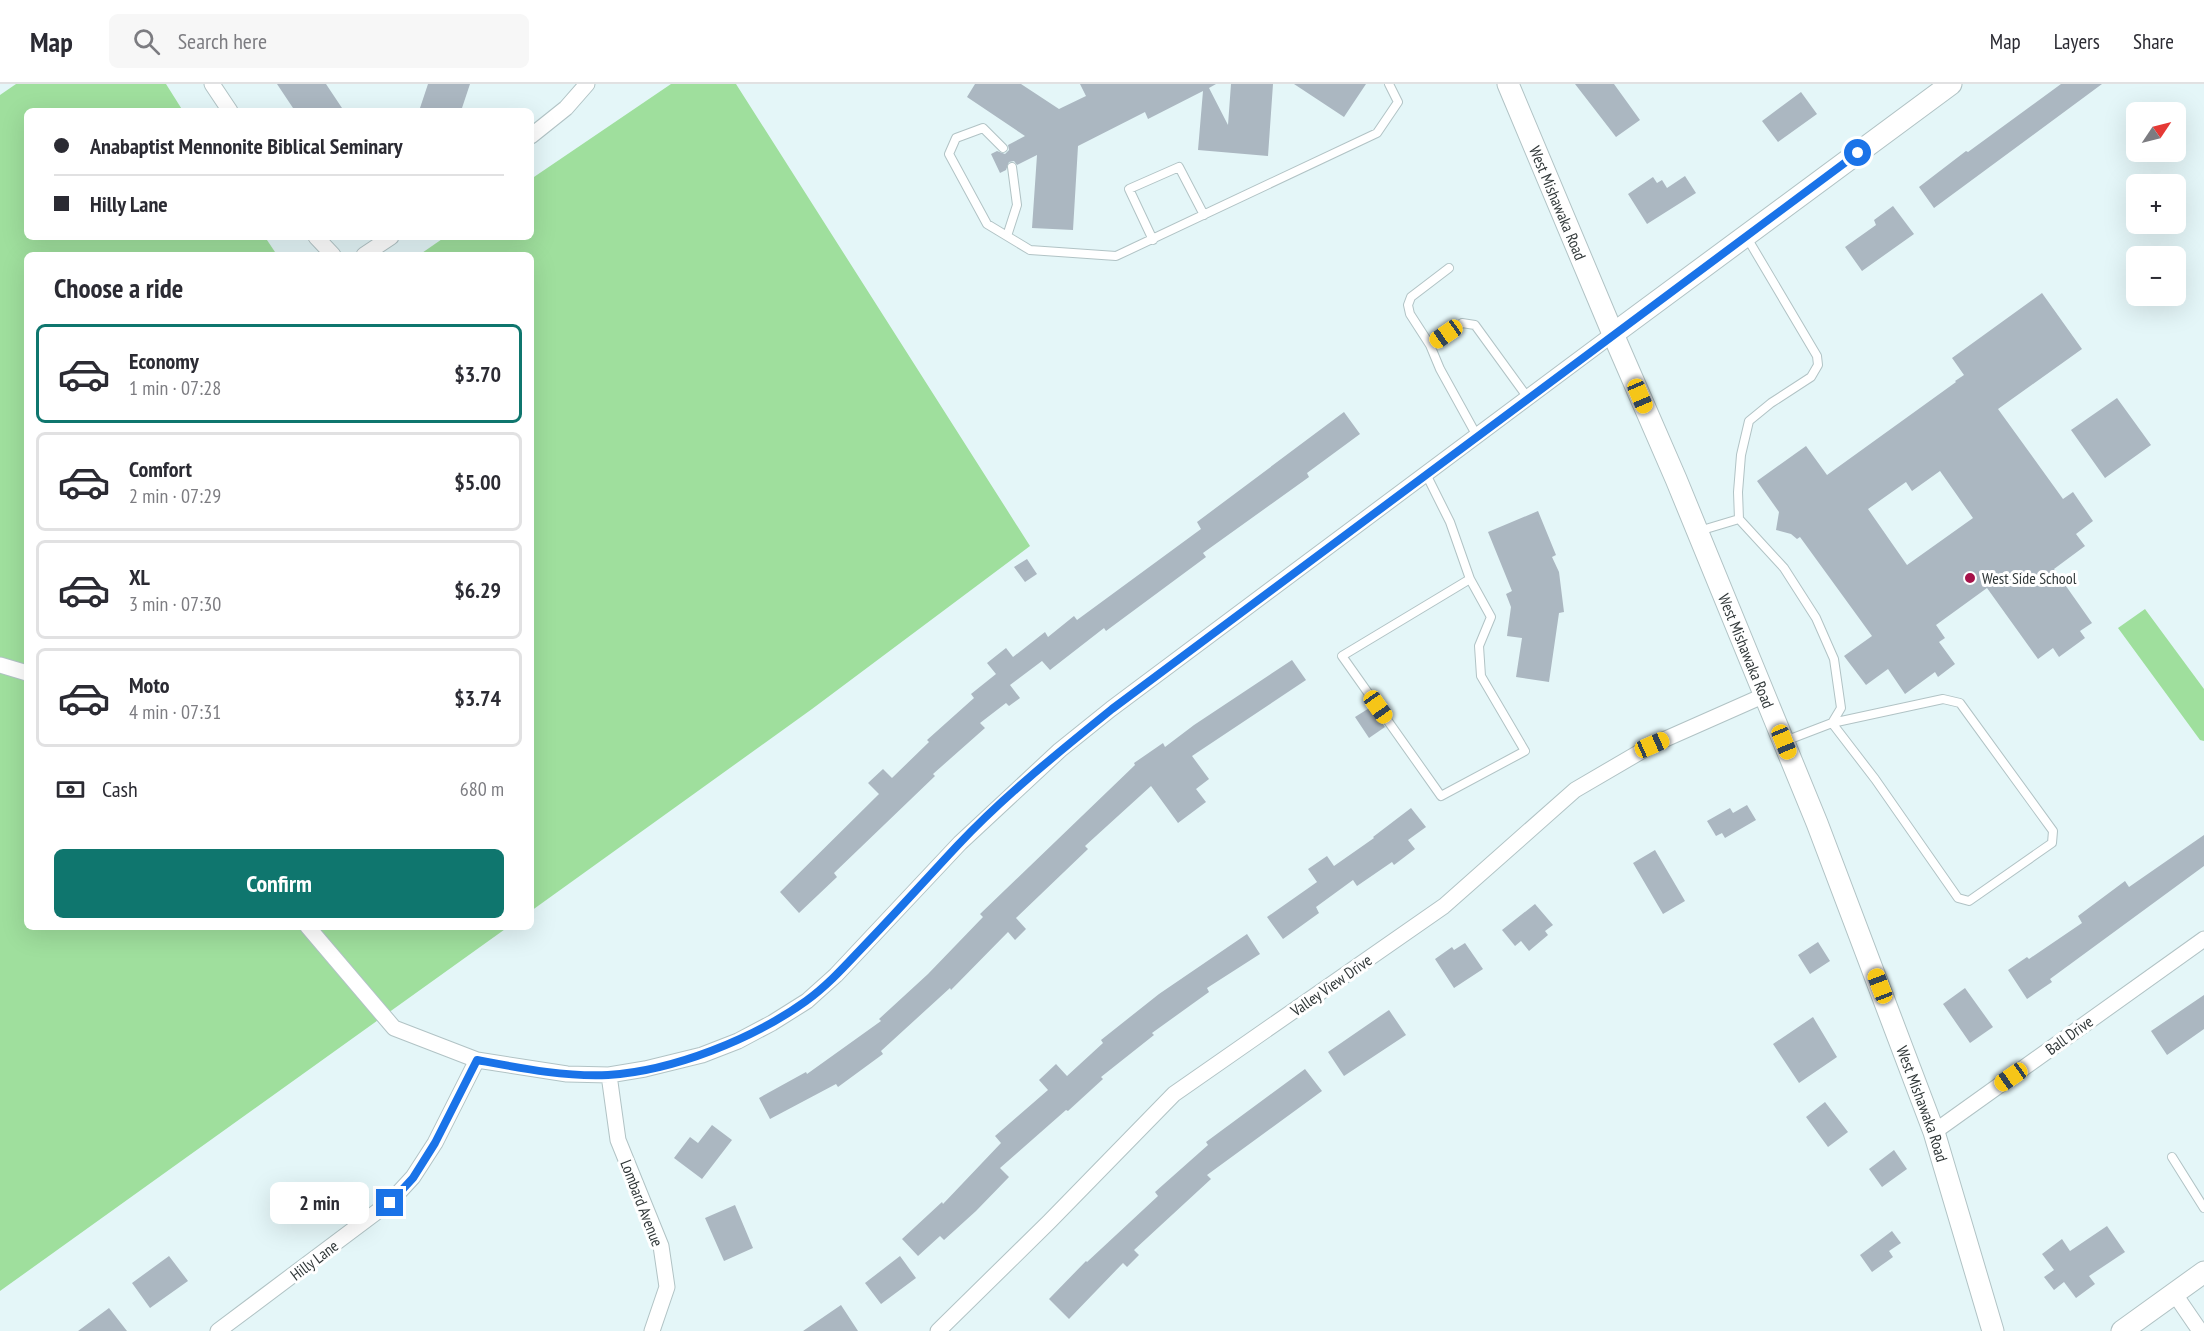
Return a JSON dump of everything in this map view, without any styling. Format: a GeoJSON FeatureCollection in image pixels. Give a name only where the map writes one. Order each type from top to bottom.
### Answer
{"type":"FeatureCollection","features":[{"type":"Feature","properties":{"kind":"main road","name":"West Mishawaka Road"},"geometry":{"type":"LineString","coordinates":[[1508,84],[1698,531],[1875,973],[1934,1132],[1993,1331]]}},
{"type":"Feature","properties":{"kind":"main road"},"geometry":{"type":"LineString","coordinates":[[1613,334],[1951,84]]}},
{"type":"Feature","properties":{"kind":"main road"},"geometry":{"type":"LineString","coordinates":[[2121,1331],[2204,1272]]}},
{"type":"Feature","properties":{"kind":"street"},"geometry":{"type":"LineString","coordinates":[[212,84],[228,108]]}},
{"type":"Feature","properties":{"kind":"street"},"geometry":{"type":"LineString","coordinates":[[534,134],[566,108],[587,84]]}},
{"type":"Feature","properties":{"kind":"street"},"geometry":{"type":"LineString","coordinates":[[319,240],[330,252]]}},
{"type":"Feature","properties":{"kind":"street"},"geometry":{"type":"LineString","coordinates":[[368,252],[386,240]]}},
{"type":"Feature","properties":{"kind":"street"},"geometry":{"type":"LineString","coordinates":[[311,930],[394,1028],[477,1060],[567,1074],[609,1075],[645,1070],[738,1041],[807,1001],[836,975],[960,843],[1060,750],[1613,334]]}},
{"type":"Feature","properties":{"kind":"street"},"geometry":{"type":"LineString","coordinates":[[0,665],[24,672]]}},
{"type":"Feature","properties":{"kind":"street","name":"Valley View Drive"},"geometry":{"type":"LineString","coordinates":[[938,1331],[1174,1094],[1444,906],[1575,790],[1652,745],[1765,694]]}},
{"type":"Feature","properties":{"kind":"street","name":"Ball Drive"},"geometry":{"type":"LineString","coordinates":[[1934,1132],[2204,939]]}},
{"type":"Feature","properties":{"kind":"street","name":"Hilly Lane"},"geometry":{"type":"LineString","coordinates":[[218,1331],[390,1203],[413,1178],[435,1143],[477,1060]]}},
{"type":"Feature","properties":{"kind":"street","name":"Lombard Avenue"},"geometry":{"type":"LineString","coordinates":[[609,1075],[618,1140],[661,1246],[667,1287],[652,1331]]}},
{"type":"Feature","properties":{"kind":"street"},"geometry":{"type":"LineString","coordinates":[[2174,1293],[2200,1331]]}},
{"type":"Feature","properties":{"kind":"lane"},"geometry":{"type":"LineString","coordinates":[[1003,148],[983,128],[956,138],[949,154],[987,224],[1030,250],[1116,256],[1377,133],[1398,102],[1389,84]]}},
{"type":"Feature","properties":{"kind":"lane"},"geometry":{"type":"LineString","coordinates":[[1007,236],[1017,205],[1012,167]]}},
{"type":"Feature","properties":{"kind":"lane"},"geometry":{"type":"LineString","coordinates":[[1153,240],[1129,189],[1179,167],[1204,216]]}},
{"type":"Feature","properties":{"kind":"lane"},"geometry":{"type":"LineString","coordinates":[[1746,236],[1817,356],[1818,365],[1812,377],[1771,403],[1749,421],[1741,455],[1738,492],[1740,519],[1784,568],[1816,618],[1834,659],[1841,708],[1832,723]]}},
{"type":"Feature","properties":{"kind":"lane"},"geometry":{"type":"LineString","coordinates":[[1449,268],[1411,297],[1408,305],[1410,314],[1430,345],[1440,369],[1477,436]]}},
{"type":"Feature","properties":{"kind":"lane"},"geometry":{"type":"LineString","coordinates":[[1430,345],[1462,323],[1475,325],[1528,398]]}},
{"type":"Feature","properties":{"kind":"lane"},"geometry":{"type":"LineString","coordinates":[[1426,474],[1450,522],[1470,579],[1491,617],[1479,646],[1481,676],[1525,751],[1441,796],[1342,656],[1470,579]]}},
{"type":"Feature","properties":{"kind":"lane"},"geometry":{"type":"LineString","coordinates":[[1698,531],[1740,519]]}},
{"type":"Feature","properties":{"kind":"lane"},"geometry":{"type":"LineString","coordinates":[[1784,742],[1832,723],[1943,699],[1960,704],[2053,831],[2052,843],[1970,901],[1958,898],[1875,779],[1832,723]]}},
{"type":"Feature","properties":{"kind":"lane"},"geometry":{"type":"LineString","coordinates":[[2172,1157],[2204,1208]]}},
{"type":"Feature","properties":{"kind":"green space"},"geometry":{"type":"Polygon","coordinates":[[[16,84],[166,84],[181,108],[24,108],[24,240],[267,240],[275,252],[24,252],[24,930],[504,930],[0,1291],[0,95],[16,84]]]}},
{"type":"Feature","properties":{"kind":"green space"},"geometry":{"type":"Polygon","coordinates":[[[671,84],[736,84],[1030,546],[812,709],[534,909],[534,252],[423,252],[441,240],[534,240],[534,177],[671,84]]]}},
{"type":"Feature","properties":{"kind":"green space"},"geometry":{"type":"Polygon","coordinates":[[[2145,609],[2204,689],[2204,741],[2200,740],[2118,628],[2145,609]]]}},
{"type":"Feature","properties":{"kind":"building"},"geometry":{"type":"Polygon","coordinates":[[[277,84],[326,84],[342,108],[293,108],[277,84]]]}},
{"type":"Feature","properties":{"kind":"building"},"geometry":{"type":"Polygon","coordinates":[[[428,84],[470,84],[462,108],[420,108],[428,84]]]}},
{"type":"Feature","properties":{"kind":"building"},"geometry":{"type":"Polygon","coordinates":[[[975,84],[1021,84],[1059,109],[1086,96],[1080,84],[1216,84],[1209,88],[1228,125],[1231,84],[1273,84],[1268,156],[1198,150],[1203,91],[1148,119],[1145,112],[1078,146],[1073,230],[1032,228],[1037,155],[1017,165],[1014,161],[1009,162],[1006,170],[1000,173],[991,154],[997,151],[1005,154],[1009,150],[1008,145],[1025,136],[967,97],[975,84]]]}},
{"type":"Feature","properties":{"kind":"building"},"geometry":{"type":"Polygon","coordinates":[[[1294,84],[1366,84],[1344,117],[1294,84]]]}},
{"type":"Feature","properties":{"kind":"building"},"geometry":{"type":"Polygon","coordinates":[[[1575,84],[1614,84],[1640,120],[1616,137],[1575,84]]]}},
{"type":"Feature","properties":{"kind":"building"},"geometry":{"type":"Polygon","coordinates":[[[2061,84],[2102,84],[1934,208],[1919,187],[2061,84]]]}},
{"type":"Feature","properties":{"kind":"building"},"geometry":{"type":"Polygon","coordinates":[[[1801,92],[1817,114],[1778,142],[1762,121],[1801,92]]]}},
{"type":"Feature","properties":{"kind":"building"},"geometry":{"type":"Polygon","coordinates":[[[1685,176],[1696,193],[1647,224],[1628,194],[1653,177],[1657,183],[1662,180],[1667,188],[1685,176]]]}},
{"type":"Feature","properties":{"kind":"building"},"geometry":{"type":"Polygon","coordinates":[[[1893,206],[1914,234],[1862,271],[1845,247],[1876,225],[1874,220],[1893,206]]]}},
{"type":"Feature","properties":{"kind":"building"},"geometry":{"type":"Polygon","coordinates":[[[2042,293],[2082,349],[1998,409],[2063,499],[2073,492],[2093,521],[2076,534],[2085,546],[2054,569],[2092,623],[2080,631],[2085,638],[2059,657],[2053,648],[2038,659],[1987,588],[1936,625],[1945,638],[1939,642],[1955,664],[1938,677],[1935,672],[1905,694],[1888,669],[1866,685],[1844,656],[1872,636],[1800,537],[1797,539],[1791,534],[1776,530],[1779,512],[1757,481],[1806,446],[1827,475],[1964,375],[1952,358],[2042,293]],[[1940,471],[1912,491],[1906,482],[1868,509],[1907,565],[1973,518],[1940,471]]]}},
{"type":"Feature","properties":{"kind":"building"},"geometry":{"type":"Polygon","coordinates":[[[2117,398],[2151,445],[2105,478],[2071,430],[2117,398]]]}},
{"type":"Feature","properties":{"kind":"building"},"geometry":{"type":"Polygon","coordinates":[[[1344,412],[1360,434],[1307,473],[1309,477],[1203,553],[1206,557],[1106,631],[1104,628],[1050,670],[1042,661],[1010,685],[1020,698],[1009,706],[1006,703],[980,723],[985,728],[933,774],[935,776],[834,873],[837,877],[799,913],[780,892],[879,794],[868,783],[883,769],[892,778],[929,742],[927,740],[974,698],[971,694],[996,674],[987,663],[1006,648],[1013,657],[1045,632],[1048,637],[1074,616],[1077,620],[1201,529],[1197,522],[1344,412]]]}},
{"type":"Feature","properties":{"kind":"building"},"geometry":{"type":"Polygon","coordinates":[[[1538,511],[1556,555],[1552,557],[1559,572],[1564,612],[1559,613],[1549,682],[1516,677],[1522,638],[1507,636],[1511,607],[1506,594],[1512,591],[1488,532],[1538,511]]]}},
{"type":"Feature","properties":{"kind":"building"},"geometry":{"type":"Polygon","coordinates":[[[1027,559],[1037,574],[1025,582],[1014,567],[1027,559]]]}},
{"type":"Feature","properties":{"kind":"building"},"geometry":{"type":"Polygon","coordinates":[[[1292,660],[1306,680],[1192,756],[1209,779],[1196,789],[1206,802],[1178,823],[1151,786],[1085,846],[1088,849],[1016,918],[1026,929],[1015,940],[1008,932],[951,990],[950,988],[881,1051],[883,1054],[838,1087],[836,1084],[770,1119],[759,1098],[806,1072],[807,1074],[881,1021],[879,1019],[928,974],[983,917],[980,914],[1135,765],[1134,763],[1163,743],[1165,747],[1292,660]]]}},
{"type":"Feature","properties":{"kind":"building"},"geometry":{"type":"Polygon","coordinates":[[[1371,707],[1385,727],[1369,738],[1355,717],[1371,707]]]}},
{"type":"Feature","properties":{"kind":"building"},"geometry":{"type":"Polygon","coordinates":[[[1747,805],[1756,820],[1725,838],[1722,833],[1716,836],[1707,821],[1730,808],[1733,813],[1747,805]]]}},
{"type":"Feature","properties":{"kind":"building"},"geometry":{"type":"Polygon","coordinates":[[[1411,808],[1426,827],[1408,840],[1415,849],[1394,865],[1392,862],[1357,886],[1353,880],[1316,907],[1319,913],[1283,939],[1267,917],[1317,882],[1308,869],[1327,856],[1334,866],[1411,808]]]}},
{"type":"Feature","properties":{"kind":"building"},"geometry":{"type":"Polygon","coordinates":[[[2204,835],[2204,866],[2050,979],[2052,982],[2027,999],[2008,970],[2027,957],[2029,959],[2082,923],[2078,916],[2125,881],[2129,887],[2204,835]]]}},
{"type":"Feature","properties":{"kind":"building"},"geometry":{"type":"Polygon","coordinates":[[[1655,850],[1685,901],[1663,914],[1633,863],[1655,850]]]}},
{"type":"Feature","properties":{"kind":"building"},"geometry":{"type":"Polygon","coordinates":[[[1535,904],[1553,925],[1545,931],[1548,935],[1529,951],[1521,941],[1515,946],[1502,930],[1535,904]]]}},
{"type":"Feature","properties":{"kind":"building"},"geometry":{"type":"Polygon","coordinates":[[[1247,934],[1260,954],[1207,988],[1209,992],[1152,1033],[1154,1035],[1101,1077],[1103,1079],[1068,1111],[1066,1110],[1000,1168],[1009,1177],[944,1240],[940,1236],[918,1256],[902,1239],[942,1202],[943,1204],[1001,1143],[995,1136],[1048,1090],[1039,1080],[1056,1064],[1067,1076],[1103,1043],[1101,1040],[1159,994],[1247,934]]]}},
{"type":"Feature","properties":{"kind":"building"},"geometry":{"type":"Polygon","coordinates":[[[1818,942],[1830,961],[1810,974],[1798,955],[1818,942]]]}},
{"type":"Feature","properties":{"kind":"building"},"geometry":{"type":"Polygon","coordinates":[[[1465,943],[1483,969],[1454,988],[1435,959],[1452,947],[1454,950],[1465,943]]]}},
{"type":"Feature","properties":{"kind":"building"},"geometry":{"type":"Polygon","coordinates":[[[1965,988],[1993,1027],[1970,1043],[1943,1004],[1965,988]]]}},
{"type":"Feature","properties":{"kind":"building"},"geometry":{"type":"Polygon","coordinates":[[[2204,995],[2204,1029],[2167,1055],[2151,1031],[2204,995]]]}},
{"type":"Feature","properties":{"kind":"building"},"geometry":{"type":"Polygon","coordinates":[[[1389,1010],[1406,1035],[1344,1076],[1328,1052],[1389,1010]]]}},
{"type":"Feature","properties":{"kind":"building"},"geometry":{"type":"Polygon","coordinates":[[[1813,1017],[1837,1057],[1799,1083],[1773,1044],[1813,1017]]]}},
{"type":"Feature","properties":{"kind":"building"},"geometry":{"type":"Polygon","coordinates":[[[1305,1069],[1322,1091],[1207,1175],[1211,1179],[1134,1250],[1139,1255],[1127,1267],[1123,1263],[1069,1319],[1049,1299],[1086,1261],[1158,1196],[1155,1192],[1208,1145],[1206,1142],[1305,1069]]]}},
{"type":"Feature","properties":{"kind":"building"},"geometry":{"type":"Polygon","coordinates":[[[1825,1102],[1848,1132],[1828,1147],[1806,1117],[1825,1102]]]}},
{"type":"Feature","properties":{"kind":"building"},"geometry":{"type":"Polygon","coordinates":[[[712,1125],[732,1140],[702,1179],[674,1158],[690,1137],[698,1143],[712,1125]]]}},
{"type":"Feature","properties":{"kind":"building"},"geometry":{"type":"Polygon","coordinates":[[[1894,1150],[1907,1169],[1882,1187],[1869,1169],[1894,1150]]]}},
{"type":"Feature","properties":{"kind":"building"},"geometry":{"type":"Polygon","coordinates":[[[735,1205],[753,1248],[724,1261],[705,1218],[735,1205]]]}},
{"type":"Feature","properties":{"kind":"building"},"geometry":{"type":"Polygon","coordinates":[[[2107,1226],[2125,1252],[2089,1276],[2095,1284],[2076,1298],[2064,1282],[2054,1290],[2044,1277],[2054,1270],[2042,1254],[2062,1239],[2070,1251],[2107,1226]]]}},
{"type":"Feature","properties":{"kind":"building"},"geometry":{"type":"Polygon","coordinates":[[[1892,1231],[1901,1243],[1889,1251],[1893,1257],[1872,1272],[1860,1255],[1892,1231]]]}},
{"type":"Feature","properties":{"kind":"building"},"geometry":{"type":"Polygon","coordinates":[[[169,1256],[188,1281],[150,1308],[132,1283],[169,1256]]]}},
{"type":"Feature","properties":{"kind":"building"},"geometry":{"type":"Polygon","coordinates":[[[900,1256],[916,1278],[881,1304],[865,1283],[900,1256]]]}},
{"type":"Feature","properties":{"kind":"building"},"geometry":{"type":"Polygon","coordinates":[[[841,1305],[858,1331],[803,1331],[841,1305]]]}},
{"type":"Feature","properties":{"kind":"building"},"geometry":{"type":"Polygon","coordinates":[[[109,1308],[127,1331],[78,1331],[109,1308]]]}},
{"type":"Feature","properties":{"kind":"place","name":"West Side School"},"geometry":{"type":"Point","coordinates":[1970,578]}},
{"type":"Feature","properties":{"kind":"route"},"geometry":{"type":"LineString","coordinates":[[390,1203],[413,1178],[435,1143],[477,1060],[567,1074],[609,1075],[645,1070],[738,1041],[807,1001],[836,975],[960,843],[1060,750],[1613,334],[1858,153]]}}]}
